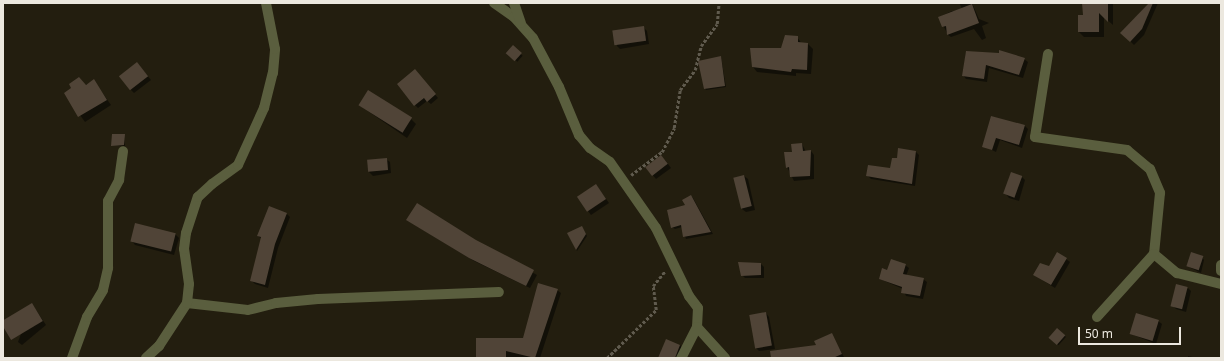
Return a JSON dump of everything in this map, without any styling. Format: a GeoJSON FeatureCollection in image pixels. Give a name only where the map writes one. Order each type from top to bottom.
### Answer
{"type":"FeatureCollection","features":[{"type":"Feature","properties":{"kind":"street"},"geometry":{"type":"LineString","coordinates":[[146,358],[159,346],[187,303],[189,284],[184,249],[190,216],[198,197],[212,184],[238,165],[264,108],[273,73],[275,49],[266,3]]}},
{"type":"Feature","properties":{"kind":"street"},"geometry":{"type":"LineString","coordinates":[[494,3],[521,25],[533,38],[559,87],[579,135],[590,148],[610,162],[656,228],[689,296],[698,308],[697,327],[681,358]]}},
{"type":"Feature","properties":{"kind":"street"},"geometry":{"type":"LineString","coordinates":[[514,3],[521,25]]}},
{"type":"Feature","properties":{"kind":"street"},"geometry":{"type":"LineString","coordinates":[[1048,54],[1035,137],[1127,150],[1150,169],[1160,193],[1154,254],[1098,317]]}},
{"type":"Feature","properties":{"kind":"street"},"geometry":{"type":"LineString","coordinates":[[72,358],[87,317],[103,290],[108,268],[108,202],[119,180],[123,151]]}},
{"type":"Feature","properties":{"kind":"street"},"geometry":{"type":"LineString","coordinates":[[1154,254],[1177,273],[1221,284]]}},
{"type":"Feature","properties":{"kind":"street"},"geometry":{"type":"LineString","coordinates":[[1221,265],[1221,271]]}},
{"type":"Feature","properties":{"kind":"street"},"geometry":{"type":"LineString","coordinates":[[187,303],[248,310],[276,303],[318,299],[499,292]]}},
{"type":"Feature","properties":{"kind":"street"},"geometry":{"type":"LineString","coordinates":[[697,327],[725,358]]}},
{"type":"Feature","properties":{"kind":"path"},"geometry":{"type":"LineString","coordinates":[[623,182],[662,152],[674,128],[680,90],[695,70],[701,46],[717,24],[719,3]]}},
{"type":"Feature","properties":{"kind":"path"},"geometry":{"type":"LineString","coordinates":[[607,358],[656,310],[653,286],[672,261]]}},
{"type":"Feature","properties":{"kind":"path"},"geometry":{"type":"LineString","coordinates":[[453,358],[463,358]]}},
{"type":"Feature","properties":{"kind":"building"},"geometry":{"type":"Polygon","coordinates":[[[1082,3],[1108,3],[1108,22],[1099,13],[1099,32],[1078,32],[1078,15],[1083,15],[1082,3]]]}},
{"type":"Feature","properties":{"kind":"building"},"geometry":{"type":"Polygon","coordinates":[[[1149,3],[1153,3],[1142,29],[1130,42],[1120,33],[1149,3]]]}},
{"type":"Feature","properties":{"kind":"building"},"geometry":{"type":"Polygon","coordinates":[[[972,4],[979,23],[947,35],[946,26],[942,27],[938,17],[972,4]]]}},
{"type":"Feature","properties":{"kind":"building"},"geometry":{"type":"Polygon","coordinates":[[[644,26],[646,41],[614,45],[612,30],[644,26]]]}},
{"type":"Feature","properties":{"kind":"building"},"geometry":{"type":"Polygon","coordinates":[[[785,35],[798,36],[798,42],[808,43],[807,70],[792,69],[791,72],[752,67],[750,48],[781,48],[785,35]]]}},
{"type":"Feature","properties":{"kind":"building"},"geometry":{"type":"Polygon","coordinates":[[[513,45],[522,53],[515,61],[506,53],[513,45]]]}},
{"type":"Feature","properties":{"kind":"building"},"geometry":{"type":"Polygon","coordinates":[[[999,50],[1025,58],[1019,75],[986,65],[984,79],[962,76],[966,51],[999,53],[999,50]]]}},
{"type":"Feature","properties":{"kind":"building"},"geometry":{"type":"Polygon","coordinates":[[[721,56],[725,86],[704,89],[698,61],[721,56]]]}},
{"type":"Feature","properties":{"kind":"building"},"geometry":{"type":"Polygon","coordinates":[[[137,62],[148,76],[130,90],[119,76],[137,62]]]}},
{"type":"Feature","properties":{"kind":"building"},"geometry":{"type":"Polygon","coordinates":[[[415,69],[436,94],[427,102],[424,98],[414,106],[397,84],[415,69]]]}},
{"type":"Feature","properties":{"kind":"building"},"geometry":{"type":"Polygon","coordinates":[[[79,77],[86,85],[94,79],[107,100],[78,117],[64,93],[71,88],[69,84],[79,77]]]}},
{"type":"Feature","properties":{"kind":"building"},"geometry":{"type":"Polygon","coordinates":[[[368,90],[412,118],[403,133],[358,105],[368,90]]]}},
{"type":"Feature","properties":{"kind":"building"},"geometry":{"type":"Polygon","coordinates":[[[991,116],[1025,125],[1019,145],[996,138],[992,150],[982,147],[991,116]]]}},
{"type":"Feature","properties":{"kind":"building"},"geometry":{"type":"Polygon","coordinates":[[[112,134],[125,134],[124,145],[111,146],[112,134]]]}},
{"type":"Feature","properties":{"kind":"building"},"geometry":{"type":"Polygon","coordinates":[[[802,143],[803,151],[811,150],[810,176],[790,177],[789,167],[786,168],[784,152],[792,152],[791,144],[802,143]]]}},
{"type":"Feature","properties":{"kind":"building"},"geometry":{"type":"Polygon","coordinates":[[[898,148],[916,151],[912,184],[866,176],[868,165],[890,168],[892,158],[897,158],[898,148]]]}},
{"type":"Feature","properties":{"kind":"building"},"geometry":{"type":"Polygon","coordinates":[[[661,155],[668,164],[652,176],[645,167],[661,155]]]}},
{"type":"Feature","properties":{"kind":"building"},"geometry":{"type":"Polygon","coordinates":[[[387,158],[388,170],[368,172],[367,160],[387,158]]]}},
{"type":"Feature","properties":{"kind":"building"},"geometry":{"type":"Polygon","coordinates":[[[1011,172],[1022,176],[1014,198],[1003,194],[1011,172]]]}},
{"type":"Feature","properties":{"kind":"building"},"geometry":{"type":"Polygon","coordinates":[[[744,175],[752,206],[741,209],[733,178],[744,175]]]}},
{"type":"Feature","properties":{"kind":"building"},"geometry":{"type":"Polygon","coordinates":[[[596,184],[606,199],[587,212],[577,197],[596,184]]]}},
{"type":"Feature","properties":{"kind":"building"},"geometry":{"type":"Polygon","coordinates":[[[691,195],[711,232],[683,237],[681,225],[671,228],[667,210],[685,205],[682,200],[691,195]]]}},
{"type":"Feature","properties":{"kind":"building"},"geometry":{"type":"Polygon","coordinates":[[[417,203],[476,240],[534,270],[526,286],[469,258],[406,220],[417,203]]]}},
{"type":"Feature","properties":{"kind":"building"},"geometry":{"type":"Polygon","coordinates":[[[269,206],[287,213],[275,244],[265,285],[250,281],[261,237],[257,236],[269,206]]]}},
{"type":"Feature","properties":{"kind":"building"},"geometry":{"type":"Polygon","coordinates":[[[135,223],[176,233],[171,252],[130,241],[135,223]]]}},
{"type":"Feature","properties":{"kind":"building"},"geometry":{"type":"Polygon","coordinates":[[[582,226],[586,234],[576,250],[567,233],[582,226]]]}},
{"type":"Feature","properties":{"kind":"building"},"geometry":{"type":"Polygon","coordinates":[[[1057,252],[1067,258],[1051,285],[1033,275],[1040,263],[1049,266],[1057,252]]]}},
{"type":"Feature","properties":{"kind":"building"},"geometry":{"type":"Polygon","coordinates":[[[1191,252],[1203,256],[1199,270],[1186,266],[1191,252]]]}},
{"type":"Feature","properties":{"kind":"building"},"geometry":{"type":"Polygon","coordinates":[[[891,259],[906,264],[903,274],[924,278],[920,296],[901,293],[902,287],[879,279],[882,268],[887,270],[891,259]]]}},
{"type":"Feature","properties":{"kind":"building"},"geometry":{"type":"Polygon","coordinates":[[[738,262],[761,263],[761,275],[741,276],[738,262]]]}},
{"type":"Feature","properties":{"kind":"building"},"geometry":{"type":"Polygon","coordinates":[[[538,283],[558,289],[535,358],[506,351],[506,358],[476,358],[476,338],[523,338],[538,283]]]}},
{"type":"Feature","properties":{"kind":"building"},"geometry":{"type":"Polygon","coordinates":[[[1176,284],[1188,287],[1182,309],[1170,306],[1176,284]]]}},
{"type":"Feature","properties":{"kind":"building"},"geometry":{"type":"Polygon","coordinates":[[[32,303],[43,321],[11,340],[3,327],[3,320],[32,303]]]}},
{"type":"Feature","properties":{"kind":"building"},"geometry":{"type":"Polygon","coordinates":[[[766,312],[772,345],[755,348],[749,315],[766,312]]]}},
{"type":"Feature","properties":{"kind":"building"},"geometry":{"type":"Polygon","coordinates":[[[1136,313],[1159,320],[1153,341],[1130,334],[1136,313]]]}},
{"type":"Feature","properties":{"kind":"building"},"geometry":{"type":"Polygon","coordinates":[[[1057,328],[1065,335],[1057,345],[1048,338],[1057,328]]]}},
{"type":"Feature","properties":{"kind":"building"},"geometry":{"type":"Polygon","coordinates":[[[832,333],[842,354],[833,358],[771,358],[770,351],[816,345],[814,341],[832,333]]]}},
{"type":"Feature","properties":{"kind":"building"},"geometry":{"type":"Polygon","coordinates":[[[666,339],[680,345],[675,358],[658,358],[666,339]]]}}]}
